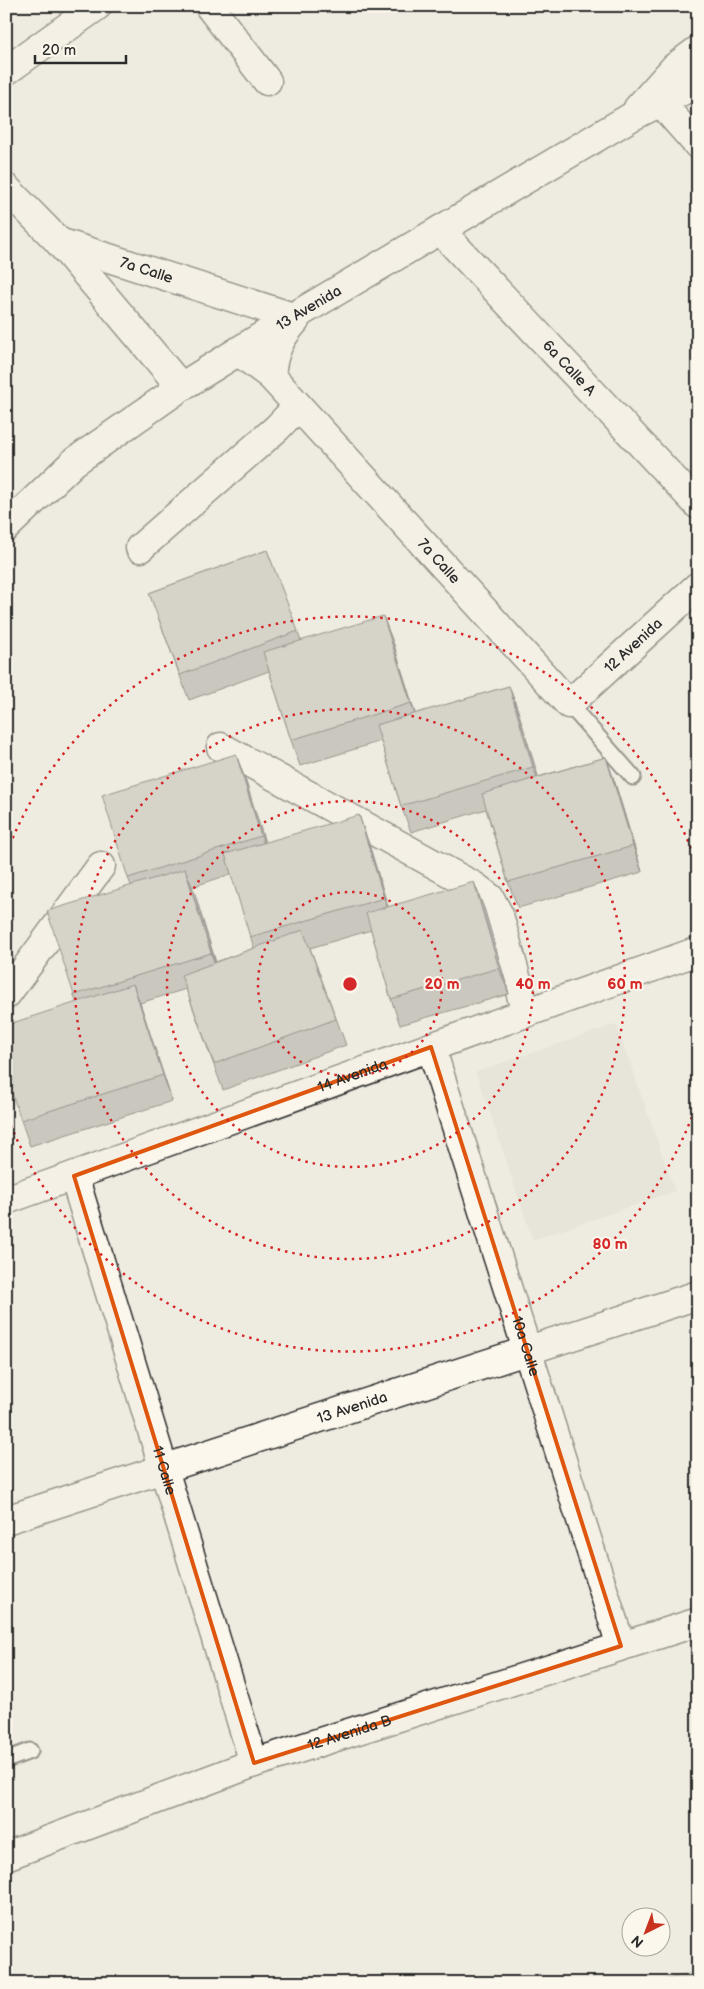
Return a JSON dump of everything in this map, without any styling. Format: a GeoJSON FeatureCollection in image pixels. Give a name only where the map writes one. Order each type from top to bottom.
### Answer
{"type":"FeatureCollection","features":[{"type":"Feature","properties":{"kind":"street"},"geometry":{"type":"LineString","coordinates":[[6,71],[97,6]]}},
{"type":"Feature","properties":{"kind":"street"},"geometry":{"type":"LineString","coordinates":[[209,6],[267,82]]}},
{"type":"Feature","properties":{"kind":"street","name":"13 Avenida"},"geometry":{"type":"LineString","coordinates":[[630,117],[674,68],[698,50]]}},
{"type":"Feature","properties":{"kind":"street","name":"13 Avenida"},"geometry":{"type":"LineString","coordinates":[[6,527],[74,462],[181,387],[299,313],[630,117],[698,83]]}},
{"type":"Feature","properties":{"kind":"street"},"geometry":{"type":"LineString","coordinates":[[660,102],[698,145]]}},
{"type":"Feature","properties":{"kind":"street","name":"7a Calle"},"geometry":{"type":"LineString","coordinates":[[6,188],[59,242],[181,387]]}},
{"type":"Feature","properties":{"kind":"street","name":"6a Calle A"},"geometry":{"type":"LineString","coordinates":[[440,230],[698,505]]}},
{"type":"Feature","properties":{"kind":"street","name":"7a Calle"},"geometry":{"type":"LineString","coordinates":[[59,242],[299,313]]}},
{"type":"Feature","properties":{"kind":"street"},"geometry":{"type":"LineString","coordinates":[[271,376],[273,354],[282,335],[299,313]]}},
{"type":"Feature","properties":{"kind":"street","name":"7a Calle"},"geometry":{"type":"LineString","coordinates":[[239,352],[271,376],[569,704]]}},
{"type":"Feature","properties":{"kind":"street"},"geometry":{"type":"LineString","coordinates":[[140,548],[276,428],[298,406]]}},
{"type":"Feature","properties":{"kind":"street","name":"12 Avenida"},"geometry":{"type":"LineString","coordinates":[[569,704],[698,586]]}},
{"type":"Feature","properties":{"kind":"street"},"geometry":{"type":"LineString","coordinates":[[221,747],[474,886],[490,898],[499,915],[526,1013]]}},
{"type":"Feature","properties":{"kind":"street"},"geometry":{"type":"LineString","coordinates":[[6,995],[101,866]]}},
{"type":"Feature","properties":{"kind":"street","name":"14 Avenida"},"geometry":{"type":"LineString","coordinates":[[6,1200],[698,951]]}},
{"type":"Feature","properties":{"kind":"street","name":"10a Calle"},"geometry":{"type":"LineString","coordinates":[[431,1047],[622,1646]]}},
{"type":"Feature","properties":{"kind":"street","name":"11 Calle"},"geometry":{"type":"LineString","coordinates":[[74,1176],[254,1763]]}},
{"type":"Feature","properties":{"kind":"street","name":"13 Avenida"},"geometry":{"type":"LineString","coordinates":[[6,1520],[698,1295]]}},
{"type":"Feature","properties":{"kind":"street","name":"12 Avenida B"},"geometry":{"type":"LineString","coordinates":[[6,1856],[254,1763],[698,1622]]}},
{"type":"Feature","properties":{"kind":"lane","name":"7a Calle"},"geometry":{"type":"LineString","coordinates":[[569,704],[633,777]]}},
{"type":"Feature","properties":{"kind":"lane"},"geometry":{"type":"LineString","coordinates":[[6,1760],[30,1751]]}},
{"type":"Feature","properties":{"kind":"highlighted area"},"geometry":{"type":"Polygon","coordinates":[[[431,1047],[621,1646],[254,1763],[74,1176],[431,1047]]]}},
{"type":"Feature","properties":{"kind":"shaded area"},"geometry":{"type":"Polygon","coordinates":[[[616,1024],[675,1191],[533,1240],[476,1072],[616,1024]]]}},
{"type":"Feature","properties":{"kind":"shaded area"},"geometry":{"type":"Polygon","coordinates":[[[692,1973],[696,1983],[652,1983],[692,1973]]]}},
{"type":"Feature","properties":{"kind":"building"},"geometry":{"type":"Polygon","coordinates":[[[267,550],[298,631],[180,675],[149,593],[267,550]]]}},
{"type":"Feature","properties":{"kind":"building"},"geometry":{"type":"Polygon","coordinates":[[[383,616],[411,703],[291,740],[263,652],[383,616]]]}},
{"type":"Feature","properties":{"kind":"building"},"geometry":{"type":"Polygon","coordinates":[[[509,686],[533,767],[401,806],[376,725],[509,686]]]}},
{"type":"Feature","properties":{"kind":"building"},"geometry":{"type":"Polygon","coordinates":[[[236,754],[261,836],[128,878],[102,795],[236,754]]]}},
{"type":"Feature","properties":{"kind":"building"},"geometry":{"type":"Polygon","coordinates":[[[606,757],[633,846],[508,882],[482,794],[606,757]]]}},
{"type":"Feature","properties":{"kind":"building"},"geometry":{"type":"Polygon","coordinates":[[[359,815],[384,898],[250,937],[225,854],[359,815]]]}},
{"type":"Feature","properties":{"kind":"building"},"geometry":{"type":"Polygon","coordinates":[[[185,869],[211,953],[74,995],[47,911],[185,869]]]}},
{"type":"Feature","properties":{"kind":"building"},"geometry":{"type":"Polygon","coordinates":[[[474,882],[499,968],[391,999],[366,913],[474,882]]]}},
{"type":"Feature","properties":{"kind":"building"},"geometry":{"type":"Polygon","coordinates":[[[303,930],[336,1019],[214,1064],[181,975],[303,930]]]}},
{"type":"Feature","properties":{"kind":"building"},"geometry":{"type":"Polygon","coordinates":[[[133,984],[163,1075],[21,1120],[6,1076],[6,1025],[133,984]]]}}]}
